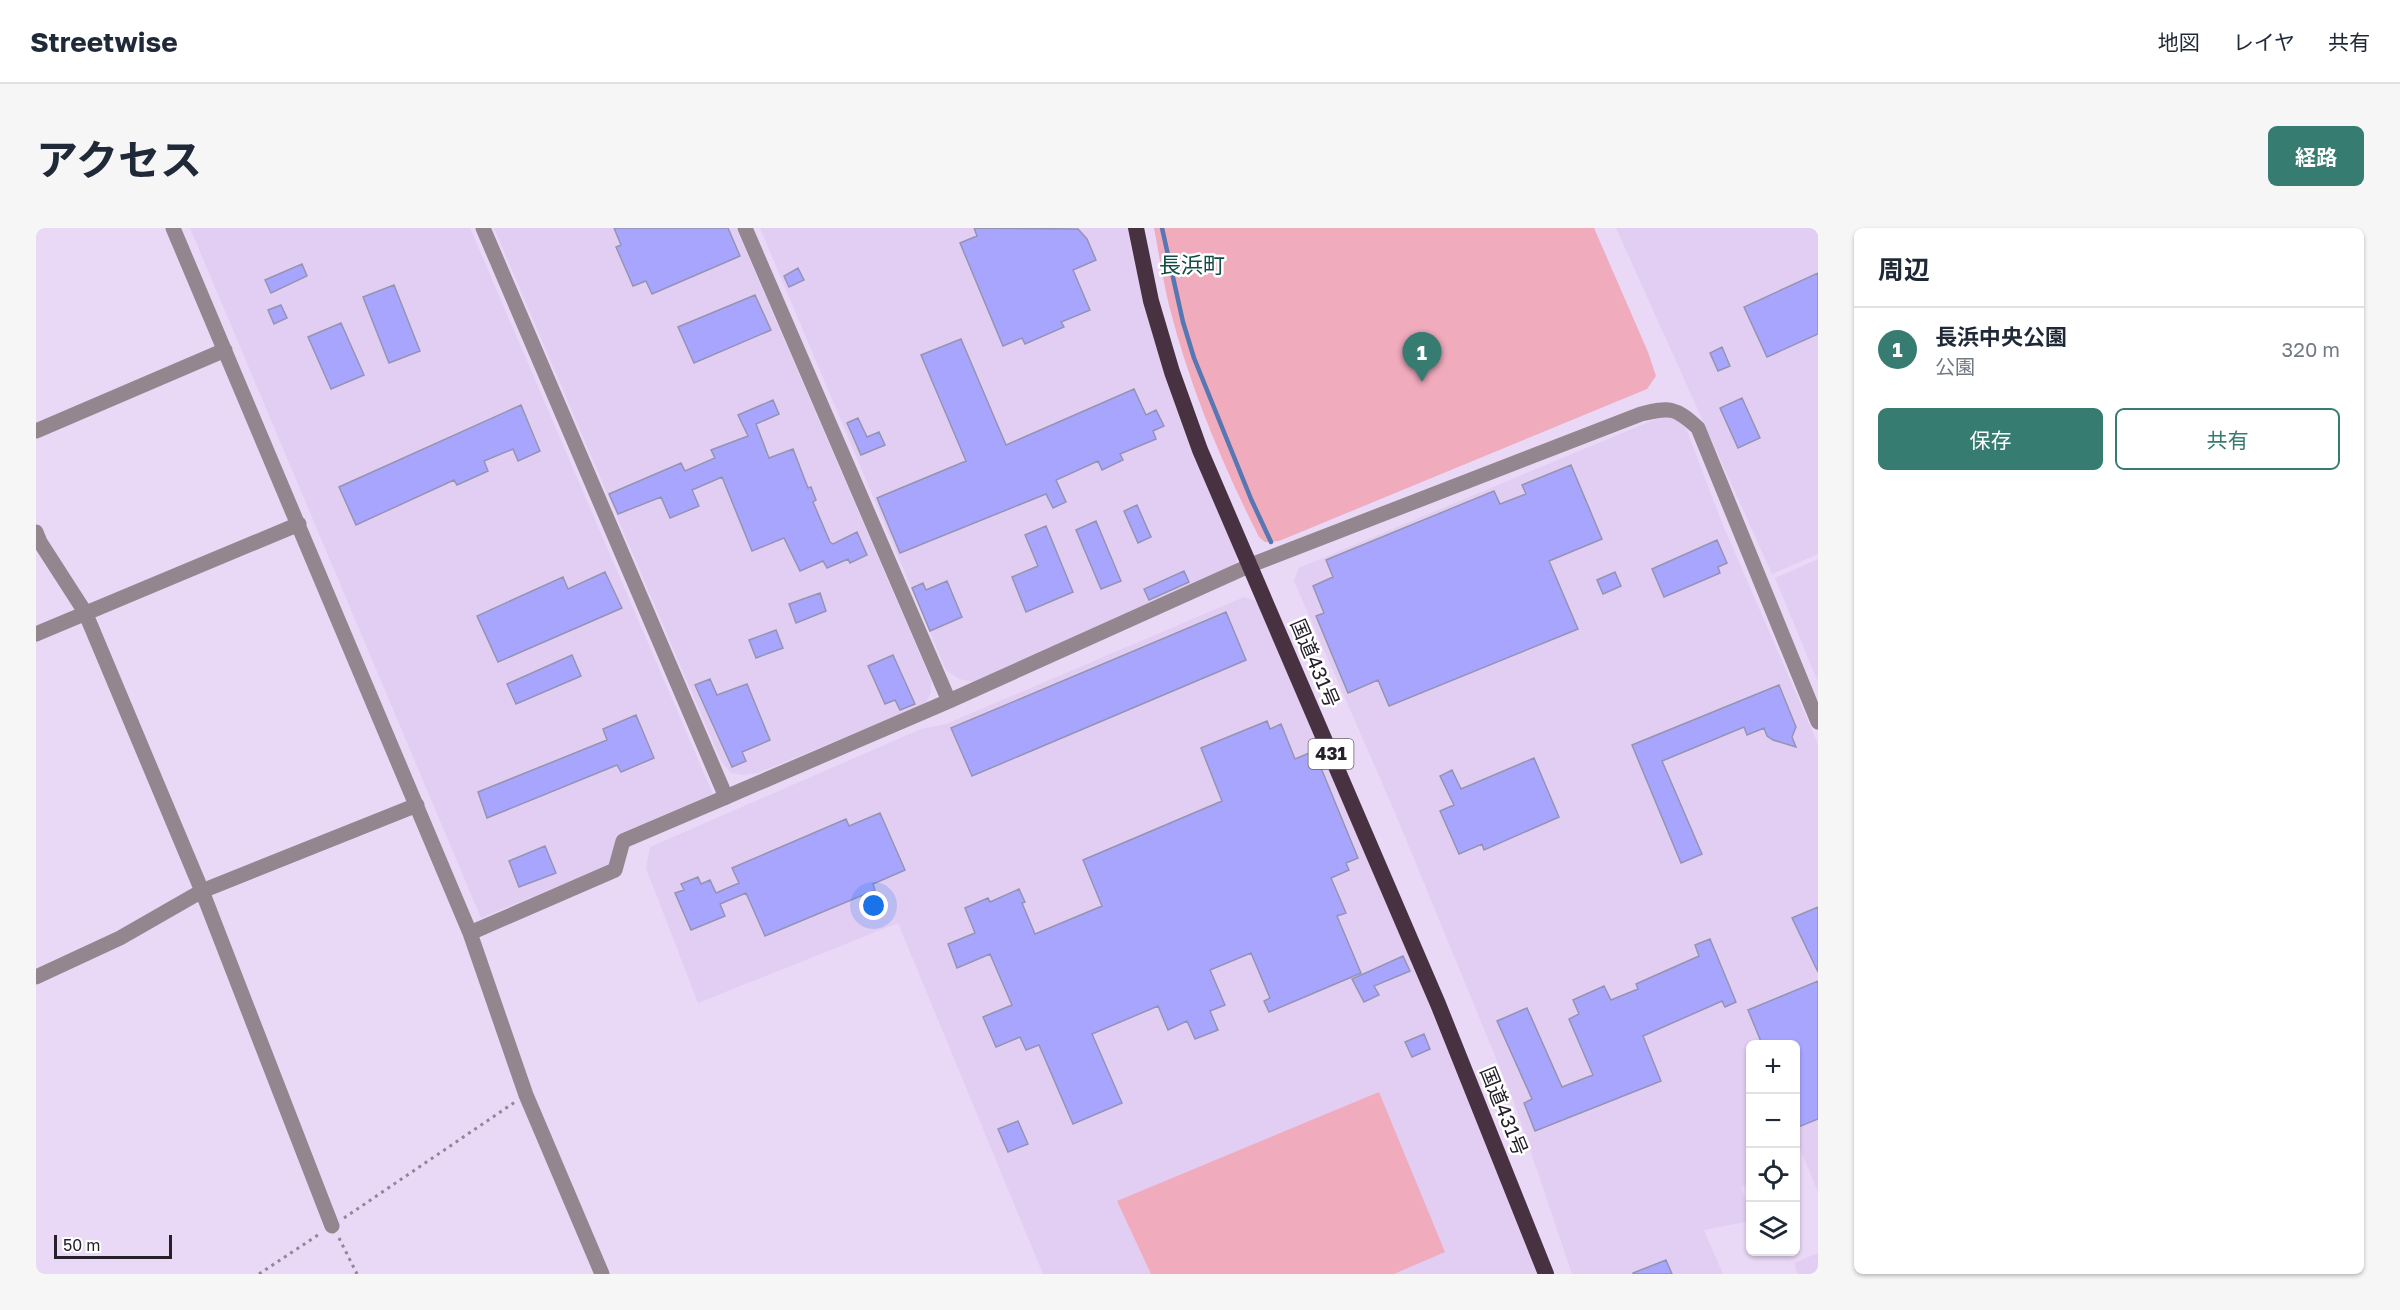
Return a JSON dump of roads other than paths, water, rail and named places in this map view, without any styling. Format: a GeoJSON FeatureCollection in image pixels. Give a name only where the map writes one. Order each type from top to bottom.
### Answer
{"type":"FeatureCollection","features":[{"type":"Feature","properties":{"kind":"highway","name":"国道431号"},"geometry":{"type":"LineString","coordinates":[[1136,228],[1151,302],[1172,372],[1200,450],[1438,1004],[1546,1274]]}},
{"type":"Feature","properties":{"kind":"street"},"geometry":{"type":"LineString","coordinates":[[173,228],[470,933],[526,1095],[602,1274]]}},
{"type":"Feature","properties":{"kind":"street"},"geometry":{"type":"LineString","coordinates":[[483,228],[726,797]]}},
{"type":"Feature","properties":{"kind":"street"},"geometry":{"type":"LineString","coordinates":[[745,228],[949,701]]}},
{"type":"Feature","properties":{"kind":"street"},"geometry":{"type":"LineString","coordinates":[[36,431],[225,350]]}},
{"type":"Feature","properties":{"kind":"street"},"geometry":{"type":"LineString","coordinates":[[470,933],[615,870],[623,842],[949,701],[1251,565],[1641,414],[1665,409],[1684,416],[1698,428],[1818,722]]}},
{"type":"Feature","properties":{"kind":"street"},"geometry":{"type":"LineString","coordinates":[[36,634],[299,524]]}},
{"type":"Feature","properties":{"kind":"street"},"geometry":{"type":"LineString","coordinates":[[36,532],[40,542],[85,612],[202,891],[332,1226]]}},
{"type":"Feature","properties":{"kind":"street"},"geometry":{"type":"LineString","coordinates":[[36,977],[120,938],[202,891],[417,805]]}},
{"type":"Feature","properties":{"kind":"waterway"},"geometry":{"type":"LineString","coordinates":[[1162,228],[1183,322],[1194,358],[1251,499],[1271,542]]}},
{"type":"Feature","properties":{"kind":"place","name":"長浜中央公園"},"geometry":{"type":"Point","coordinates":[1422,382]}},
{"type":"Feature","properties":{"kind":"district","name":"長浜町"},"geometry":{"type":"Point","coordinates":[1192,265]}}]}
